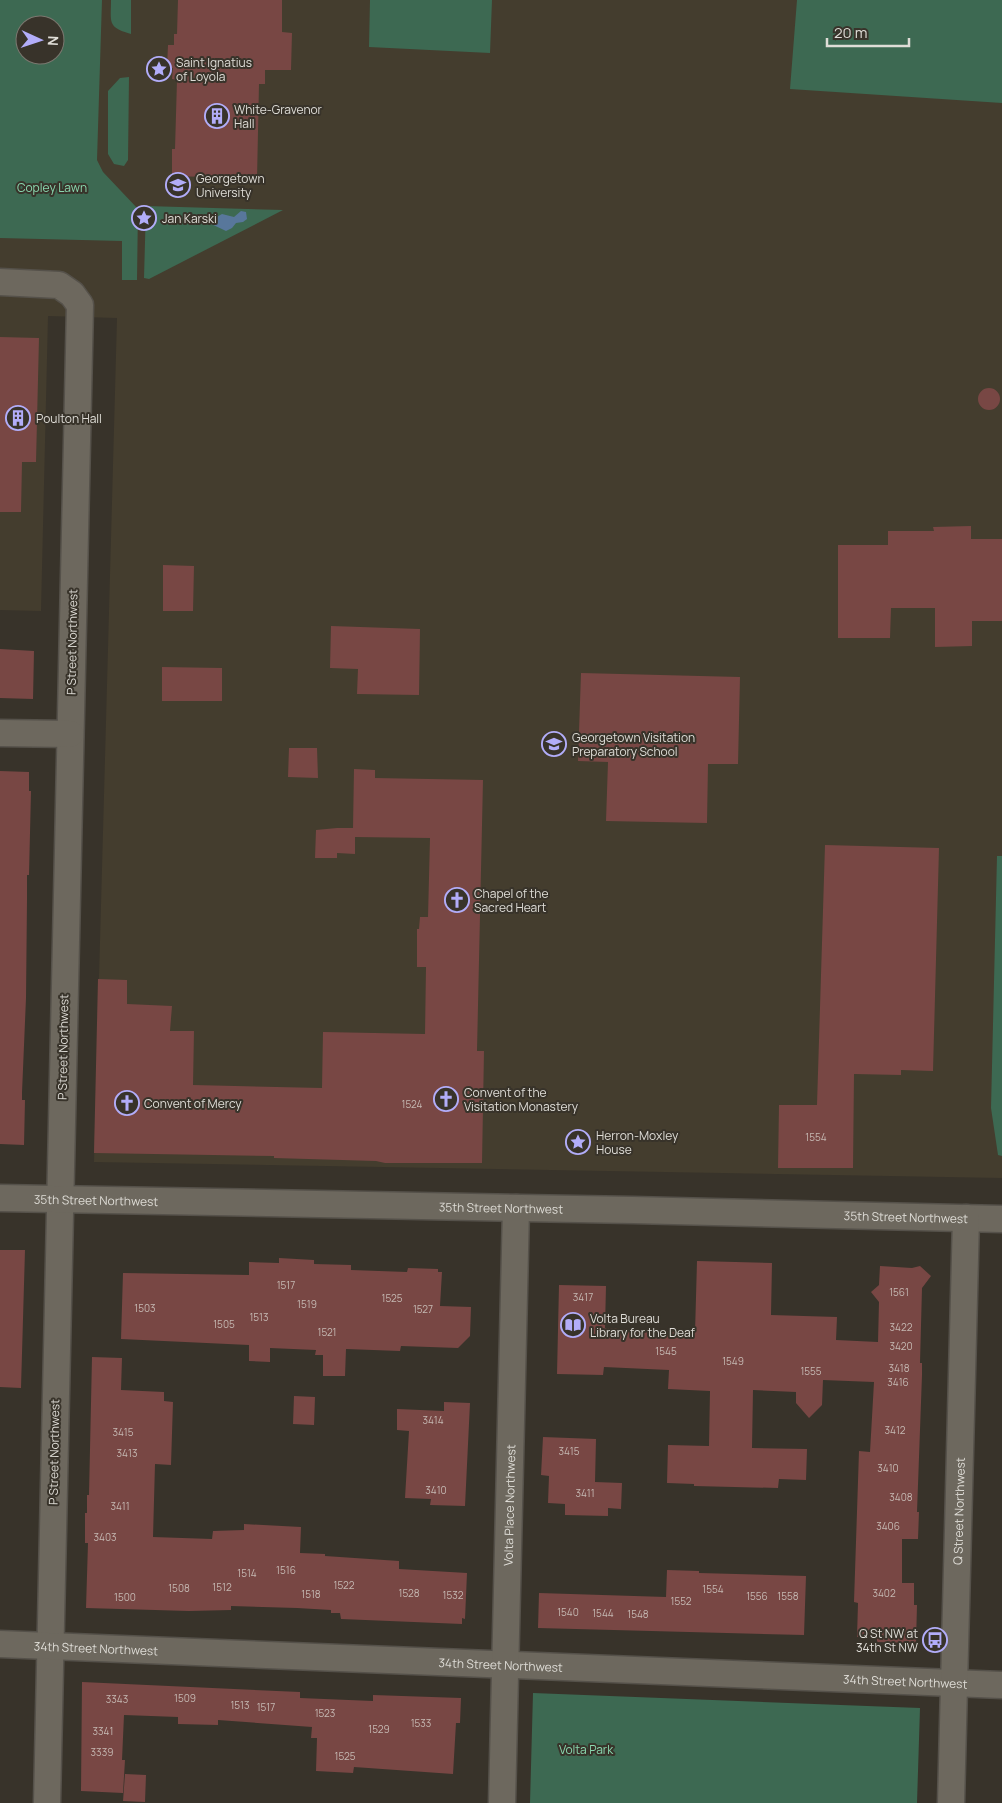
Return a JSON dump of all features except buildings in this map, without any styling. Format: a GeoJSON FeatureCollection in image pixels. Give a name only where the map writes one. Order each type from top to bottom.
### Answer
{"type":"FeatureCollection","features":[{"type":"Feature","properties":{"kind":"street","name":"P Street Northwest"},"geometry":{"type":"LineString","coordinates":[[0,282],[50,283],[59,285],[72,294],[80,305],[47,1803]]}},
{"type":"Feature","properties":{"kind":"street"},"geometry":{"type":"LineString","coordinates":[[0,733],[70,734]]}},
{"type":"Feature","properties":{"kind":"street","name":"35th Street Northwest"},"geometry":{"type":"LineString","coordinates":[[0,1198],[1002,1219]]}},
{"type":"Feature","properties":{"kind":"street","name":"Volta Place Northwest"},"geometry":{"type":"LineString","coordinates":[[502,1803],[516,1208]]}},
{"type":"Feature","properties":{"kind":"street","name":"Q Street Northwest"},"geometry":{"type":"LineString","coordinates":[[951,1803],[966,1218]]}},
{"type":"Feature","properties":{"kind":"street","name":"34th Street Northwest"},"geometry":{"type":"LineString","coordinates":[[0,1644],[1002,1685]]}},
{"type":"Feature","properties":{"kind":"shaded area","name":"Georgetown Visitation Preparatory School"},"geometry":{"type":"Polygon","coordinates":[[[0,0],[1002,0],[1002,1178],[94,1162],[117,318],[48,316],[41,611],[0,610],[0,0]]]}},
{"type":"Feature","properties":{"kind":"green space","name":"Copley Lawn"},"geometry":{"type":"Polygon","coordinates":[[[0,0],[102,0],[97,160],[103,172],[138,209],[137,280],[122,280],[122,241],[0,238],[0,0]]]}},
{"type":"Feature","properties":{"kind":"green space"},"geometry":{"type":"Polygon","coordinates":[[[111,0],[131,0],[131,34],[118,29],[112,23],[111,0]]]}},
{"type":"Feature","properties":{"kind":"green space"},"geometry":{"type":"Polygon","coordinates":[[[370,0],[492,0],[490,53],[369,47],[370,0]]]}},
{"type":"Feature","properties":{"kind":"green space"},"geometry":{"type":"Polygon","coordinates":[[[797,0],[1002,0],[1002,103],[790,89],[797,0]]]}},
{"type":"Feature","properties":{"kind":"green space"},"geometry":{"type":"Polygon","coordinates":[[[129,77],[128,160],[124,166],[114,164],[108,154],[108,91],[120,78],[129,77]]]}},
{"type":"Feature","properties":{"kind":"green space"},"geometry":{"type":"Polygon","coordinates":[[[146,206],[283,210],[149,279],[144,278],[146,206]]]}},
{"type":"Feature","properties":{"kind":"green space"},"geometry":{"type":"Polygon","coordinates":[[[997,856],[1002,856],[1002,1156],[998,1155],[991,1108],[997,856]]]}},
{"type":"Feature","properties":{"kind":"green space","name":"Volta Park"},"geometry":{"type":"Polygon","coordinates":[[[533,1693],[920,1708],[917,1803],[530,1803],[533,1693]]]}},
{"type":"Feature","properties":{"kind":"water"},"geometry":{"type":"Polygon","coordinates":[[[241,211],[246,212],[247,219],[236,223],[226,231],[205,221],[207,217],[215,218],[222,214],[234,217],[241,211]]]}},
{"type":"Feature","properties":{"kind":"place","name":"Saint Ignatius of Loyola"},"geometry":{"type":"Point","coordinates":[159,69]}},
{"type":"Feature","properties":{"kind":"place","name":"White-Gravenor Hall"},"geometry":{"type":"Point","coordinates":[217,116]}},
{"type":"Feature","properties":{"kind":"place","name":"Georgetown University"},"geometry":{"type":"Point","coordinates":[178,185]}},
{"type":"Feature","properties":{"kind":"place","name":"Jan Karski"},"geometry":{"type":"Point","coordinates":[144,218]}},
{"type":"Feature","properties":{"kind":"place","name":"Poulton Hall"},"geometry":{"type":"Point","coordinates":[18,418]}},
{"type":"Feature","properties":{"kind":"place","name":"Georgetown Visitation Preparatory School"},"geometry":{"type":"Point","coordinates":[554,744]}},
{"type":"Feature","properties":{"kind":"place","name":"Chapel of the Sacred Heart"},"geometry":{"type":"Point","coordinates":[457,900]}},
{"type":"Feature","properties":{"kind":"place","name":"Convent of the Visitation Monastery"},"geometry":{"type":"Point","coordinates":[446,1099]}},
{"type":"Feature","properties":{"kind":"place","name":"Convent of Mercy"},"geometry":{"type":"Point","coordinates":[127,1103]}},
{"type":"Feature","properties":{"kind":"place","name":"Herron-Moxley House"},"geometry":{"type":"Point","coordinates":[578,1142]}},
{"type":"Feature","properties":{"kind":"place","name":"Volta Bureau Library for the Deaf"},"geometry":{"type":"Point","coordinates":[573,1325]}},
{"type":"Feature","properties":{"kind":"place","name":"Q St NW at 34th St NW"},"geometry":{"type":"Point","coordinates":[935,1640]}}]}
